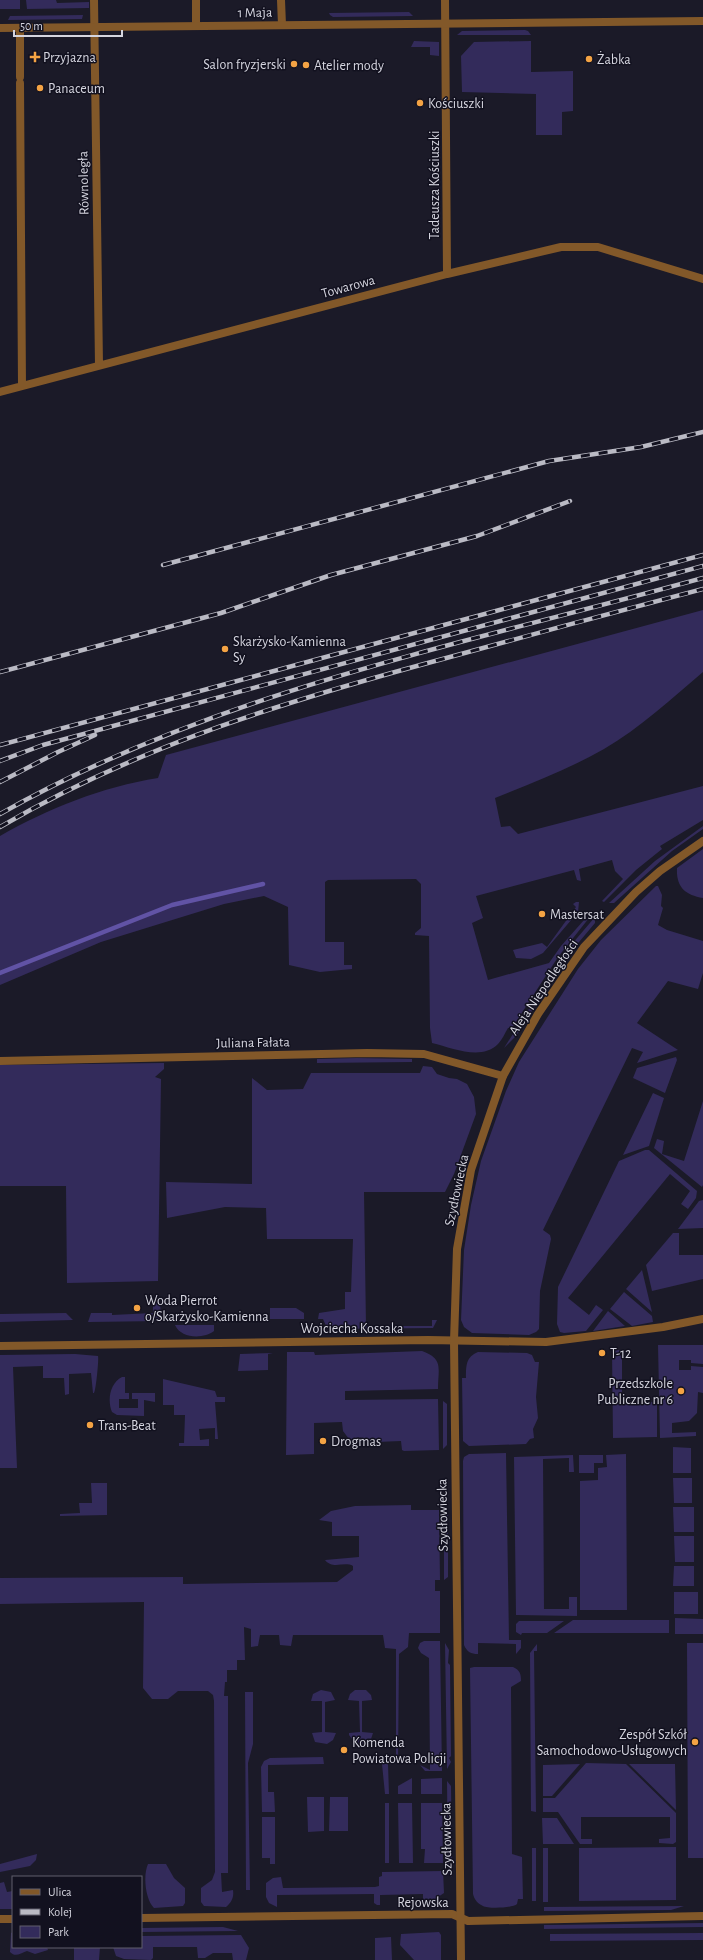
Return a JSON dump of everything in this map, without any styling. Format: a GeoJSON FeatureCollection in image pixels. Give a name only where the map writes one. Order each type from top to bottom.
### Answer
{"type":"FeatureCollection","features":[{"type":"Feature","properties":{"kind":"street","name":"Równoległa"},"geometry":{"type":"LineString","coordinates":[[94,0],[99,365]]}},
{"type":"Feature","properties":{"kind":"street"},"geometry":{"type":"LineString","coordinates":[[196,0],[196,26]]}},
{"type":"Feature","properties":{"kind":"street"},"geometry":{"type":"LineString","coordinates":[[281,0],[282,25]]}},
{"type":"Feature","properties":{"kind":"street","name":"Tadeusza Kościuszki"},"geometry":{"type":"LineString","coordinates":[[445,0],[447,274]]}},
{"type":"Feature","properties":{"kind":"street","name":"1 Maja"},"geometry":{"type":"LineString","coordinates":[[0,28],[703,21]]}},
{"type":"Feature","properties":{"kind":"street"},"geometry":{"type":"LineString","coordinates":[[20,28],[22,386]]}},
{"type":"Feature","properties":{"kind":"street","name":"Towarowa"},"geometry":{"type":"LineString","coordinates":[[0,392],[447,274],[561,247],[598,247],[703,279]]}},
{"type":"Feature","properties":{"kind":"street","name":"Aleja Niepodległości"},"geometry":{"type":"LineString","coordinates":[[503,1076],[538,1014],[584,947],[636,892],[660,871],[703,841]]}},
{"type":"Feature","properties":{"kind":"street","name":"Juliana Fałata"},"geometry":{"type":"LineString","coordinates":[[0,1060],[360,1053],[424,1054],[503,1076]]}},
{"type":"Feature","properties":{"kind":"street","name":"Szydłowiecka"},"geometry":{"type":"LineString","coordinates":[[461,1960],[454,1341],[458,1243],[472,1170],[503,1076]]}},
{"type":"Feature","properties":{"kind":"street","name":"Wojciecha Kossaka"},"geometry":{"type":"LineString","coordinates":[[0,1346],[262,1342],[546,1342],[664,1327],[703,1319]]}},
{"type":"Feature","properties":{"kind":"street","name":"Rejowska"},"geometry":{"type":"LineString","coordinates":[[142,1918],[452,1914],[468,1921],[703,1916]]}},
{"type":"Feature","properties":{"kind":"street"},"geometry":{"type":"LineString","coordinates":[[0,1919],[12,1919]]}},
{"type":"Feature","properties":{"kind":"green space"},"geometry":{"type":"Polygon","coordinates":[[[0,0],[20,0],[20,9],[0,9],[0,0]]]}},
{"type":"Feature","properties":{"kind":"green space"},"geometry":{"type":"Polygon","coordinates":[[[26,0],[56,0],[57,3],[89,2],[89,8],[27,9],[26,0]]]}},
{"type":"Feature","properties":{"kind":"green space"},"geometry":{"type":"Polygon","coordinates":[[[409,12],[413,16],[333,17],[329,13],[409,12]]]}},
{"type":"Feature","properties":{"kind":"green space"},"geometry":{"type":"Polygon","coordinates":[[[83,15],[82,19],[8,20],[10,16],[83,15]]]}},
{"type":"Feature","properties":{"kind":"green space"},"geometry":{"type":"Polygon","coordinates":[[[525,30],[531,35],[457,35],[462,31],[525,30]]]}},
{"type":"Feature","properties":{"kind":"green space"},"geometry":{"type":"Polygon","coordinates":[[[414,41],[439,42],[439,56],[430,55],[430,47],[411,47],[414,41]]]}},
{"type":"Feature","properties":{"kind":"green space"},"geometry":{"type":"Polygon","coordinates":[[[531,41],[531,72],[573,71],[573,111],[562,112],[562,135],[536,135],[536,94],[462,92],[461,56],[474,42],[531,41]]]}},
{"type":"Feature","properties":{"kind":"green space"},"geometry":{"type":"Polygon","coordinates":[[[703,610],[703,672],[643,723],[604,749],[564,769],[495,798],[501,827],[510,826],[518,834],[703,786],[703,820],[660,846],[662,849],[636,870],[604,902],[602,901],[623,879],[615,871],[612,860],[579,869],[581,881],[577,880],[574,870],[476,896],[483,918],[472,923],[488,980],[549,963],[561,946],[592,911],[593,913],[558,957],[512,1028],[508,1028],[498,1044],[491,1049],[483,1052],[466,1052],[432,1043],[430,1028],[429,936],[415,935],[415,933],[421,928],[421,884],[416,879],[328,880],[325,882],[325,942],[344,942],[344,965],[352,965],[352,969],[320,972],[289,965],[288,907],[264,896],[224,904],[101,942],[0,985],[0,836],[37,816],[96,793],[158,778],[166,755],[703,610]]]}},
{"type":"Feature","properties":{"kind":"green space"},"geometry":{"type":"Polygon","coordinates":[[[703,826],[703,829],[672,851],[614,903],[609,903],[655,861],[703,826]]]}},
{"type":"Feature","properties":{"kind":"green space"},"geometry":{"type":"Polygon","coordinates":[[[703,849],[703,898],[691,895],[683,889],[678,880],[677,868],[703,849]]]}},
{"type":"Feature","properties":{"kind":"green space"},"geometry":{"type":"Polygon","coordinates":[[[656,886],[658,886],[662,895],[661,906],[663,908],[658,925],[667,930],[703,941],[703,973],[698,989],[668,981],[637,1023],[678,1050],[637,1063],[643,1052],[632,1048],[543,1230],[550,1235],[551,1239],[540,1291],[539,1329],[529,1335],[472,1333],[464,1327],[461,1320],[464,1250],[471,1205],[481,1161],[506,1091],[519,1062],[578,969],[601,940],[656,886]]]}},
{"type":"Feature","properties":{"kind":"green space"},"geometry":{"type":"Polygon","coordinates":[[[579,902],[578,912],[543,953],[531,959],[516,958],[513,950],[542,943],[547,947],[576,907],[573,904],[579,902]]]}},
{"type":"Feature","properties":{"kind":"green space"},"geometry":{"type":"Polygon","coordinates":[[[595,917],[595,923],[569,954],[516,1036],[504,1048],[566,951],[595,917]]]}},
{"type":"Feature","properties":{"kind":"green space"},"geometry":{"type":"Polygon","coordinates":[[[676,1057],[677,1060],[665,1093],[633,1078],[637,1068],[676,1057]]]}},
{"type":"Feature","properties":{"kind":"green space"},"geometry":{"type":"Polygon","coordinates":[[[317,1059],[412,1059],[412,1062],[317,1063],[317,1059]]]}},
{"type":"Feature","properties":{"kind":"green space"},"geometry":{"type":"Polygon","coordinates":[[[164,1063],[164,1069],[155,1077],[161,1079],[158,1281],[67,1283],[66,1186],[0,1186],[0,1065],[164,1063]]]}},
{"type":"Feature","properties":{"kind":"green space"},"geometry":{"type":"Polygon","coordinates":[[[423,1066],[432,1067],[437,1074],[457,1079],[467,1084],[474,1097],[476,1114],[454,1174],[445,1192],[364,1192],[366,1326],[432,1326],[432,1320],[437,1320],[433,1328],[333,1329],[327,1328],[323,1319],[318,1319],[319,1313],[345,1309],[345,1292],[351,1292],[353,1239],[267,1239],[266,1208],[225,1207],[167,1218],[166,1182],[252,1184],[252,1078],[267,1090],[303,1089],[311,1073],[420,1073],[423,1066]]]}},
{"type":"Feature","properties":{"kind":"green space"},"geometry":{"type":"Polygon","coordinates":[[[653,1093],[664,1098],[649,1146],[623,1155],[653,1093]]]}},
{"type":"Feature","properties":{"kind":"green space"},"geometry":{"type":"Polygon","coordinates":[[[703,1101],[702,1187],[654,1148],[657,1139],[664,1141],[662,1154],[684,1161],[703,1101]]]}},
{"type":"Feature","properties":{"kind":"green space"},"geometry":{"type":"Polygon","coordinates":[[[645,1150],[649,1150],[697,1191],[696,1198],[688,1209],[681,1204],[690,1191],[670,1174],[568,1298],[589,1315],[596,1305],[603,1310],[586,1331],[560,1332],[557,1324],[558,1287],[619,1161],[645,1150]]]}},
{"type":"Feature","properties":{"kind":"green space"},"geometry":{"type":"Polygon","coordinates":[[[703,1200],[703,1228],[678,1229],[699,1201],[703,1200]]]}},
{"type":"Feature","properties":{"kind":"green space"},"geometry":{"type":"Polygon","coordinates":[[[673,1233],[679,1233],[679,1255],[703,1255],[703,1279],[652,1291],[646,1265],[673,1233]]]}},
{"type":"Feature","properties":{"kind":"green space"},"geometry":{"type":"Polygon","coordinates":[[[642,1270],[652,1312],[626,1289],[642,1270]]]}},
{"type":"Feature","properties":{"kind":"green space"},"geometry":{"type":"Polygon","coordinates":[[[624,1292],[652,1316],[653,1322],[632,1326],[610,1309],[624,1292]]]}},
{"type":"Feature","properties":{"kind":"green space"},"geometry":{"type":"Polygon","coordinates":[[[153,1299],[160,1299],[161,1321],[88,1322],[91,1313],[112,1313],[112,1315],[153,1313],[153,1299]]]}},
{"type":"Feature","properties":{"kind":"green space"},"geometry":{"type":"Polygon","coordinates":[[[270,1308],[296,1308],[304,1313],[304,1319],[270,1319],[270,1308]]]}},
{"type":"Feature","properties":{"kind":"green space"},"geometry":{"type":"Polygon","coordinates":[[[608,1311],[625,1326],[593,1331],[608,1311]]]}},
{"type":"Feature","properties":{"kind":"green space"},"geometry":{"type":"Polygon","coordinates":[[[66,1313],[73,1320],[0,1322],[0,1314],[66,1313]]]}},
{"type":"Feature","properties":{"kind":"green space"},"geometry":{"type":"Polygon","coordinates":[[[175,1325],[214,1325],[214,1331],[210,1334],[193,1336],[182,1333],[175,1325]]]}},
{"type":"Feature","properties":{"kind":"green space","name":"Przedszkole Publiczne nr 6"},"geometry":{"type":"Polygon","coordinates":[[[658,1345],[703,1345],[703,1364],[691,1363],[691,1360],[679,1360],[679,1370],[691,1370],[691,1366],[703,1367],[703,1393],[698,1392],[697,1413],[689,1421],[672,1423],[672,1433],[696,1432],[696,1436],[660,1438],[658,1345]]]}},
{"type":"Feature","properties":{"kind":"green space"},"geometry":{"type":"Polygon","coordinates":[[[612,1350],[622,1350],[622,1403],[657,1402],[657,1437],[613,1438],[612,1350]]]}},
{"type":"Feature","properties":{"kind":"green space"},"geometry":{"type":"Polygon","coordinates":[[[422,1351],[434,1357],[437,1361],[439,1370],[438,1389],[345,1391],[345,1400],[438,1399],[439,1450],[404,1451],[402,1450],[401,1441],[352,1443],[343,1431],[342,1422],[314,1423],[314,1454],[286,1455],[287,1352],[314,1352],[315,1355],[422,1351]]]}},
{"type":"Feature","properties":{"kind":"green space"},"geometry":{"type":"Polygon","coordinates":[[[478,1352],[527,1353],[532,1355],[535,1362],[539,1362],[536,1397],[538,1418],[533,1429],[534,1438],[530,1439],[526,1444],[469,1446],[463,1441],[462,1378],[466,1378],[469,1359],[478,1352]]]}},
{"type":"Feature","properties":{"kind":"green space"},"geometry":{"type":"Polygon","coordinates":[[[273,1353],[268,1354],[268,1370],[238,1371],[240,1354],[273,1353]]]}},
{"type":"Feature","properties":{"kind":"green space"},"geometry":{"type":"Polygon","coordinates":[[[75,1354],[98,1356],[96,1386],[94,1393],[91,1373],[69,1374],[69,1394],[65,1395],[64,1378],[43,1378],[43,1366],[13,1367],[17,1468],[0,1468],[0,1355],[75,1354]]]}},
{"type":"Feature","properties":{"kind":"green space"},"geometry":{"type":"Polygon","coordinates":[[[122,1377],[125,1377],[125,1393],[129,1393],[129,1399],[119,1399],[119,1408],[138,1408],[138,1399],[132,1399],[132,1393],[155,1393],[155,1402],[144,1400],[144,1416],[117,1415],[112,1412],[110,1397],[112,1388],[122,1377]]]}},
{"type":"Feature","properties":{"kind":"green space"},"geometry":{"type":"Polygon","coordinates":[[[163,1379],[215,1391],[217,1397],[225,1397],[225,1402],[215,1402],[218,1439],[215,1439],[215,1428],[199,1429],[200,1440],[209,1439],[209,1446],[179,1446],[179,1443],[184,1443],[185,1415],[174,1415],[174,1405],[163,1405],[163,1379]]]}},
{"type":"Feature","properties":{"kind":"green space"},"geometry":{"type":"Polygon","coordinates":[[[443,1401],[447,1404],[447,1445],[443,1449],[443,1401]]]}},
{"type":"Feature","properties":{"kind":"green space"},"geometry":{"type":"Polygon","coordinates":[[[673,1447],[691,1448],[691,1473],[673,1473],[673,1447]]]}},
{"type":"Feature","properties":{"kind":"green space"},"geometry":{"type":"Polygon","coordinates":[[[506,1453],[509,1640],[521,1640],[521,1648],[516,1654],[516,1644],[478,1643],[478,1654],[473,1654],[466,1649],[464,1645],[463,1461],[464,1457],[469,1454],[506,1453]]]}},
{"type":"Feature","properties":{"kind":"green space"},"geometry":{"type":"Polygon","coordinates":[[[626,1454],[627,1610],[580,1610],[580,1481],[598,1480],[598,1468],[607,1467],[606,1455],[626,1454]]]}},
{"type":"Feature","properties":{"kind":"green space"},"geometry":{"type":"Polygon","coordinates":[[[573,1455],[574,1472],[569,1472],[569,1458],[543,1459],[544,1609],[569,1609],[569,1597],[577,1597],[577,1616],[516,1615],[514,1457],[573,1455]]]}},
{"type":"Feature","properties":{"kind":"green space"},"geometry":{"type":"Polygon","coordinates":[[[579,1455],[603,1455],[603,1463],[594,1463],[594,1473],[579,1473],[579,1455]]]}},
{"type":"Feature","properties":{"kind":"green space"},"geometry":{"type":"Polygon","coordinates":[[[673,1478],[692,1478],[692,1503],[674,1503],[673,1478]]]}},
{"type":"Feature","properties":{"kind":"green space"},"geometry":{"type":"Polygon","coordinates":[[[91,1483],[107,1483],[107,1515],[60,1516],[60,1514],[80,1513],[79,1503],[92,1503],[91,1483]]]}},
{"type":"Feature","properties":{"kind":"green space"},"geometry":{"type":"Polygon","coordinates":[[[411,1505],[411,1510],[439,1510],[440,1580],[435,1580],[435,1591],[440,1591],[440,1633],[409,1633],[408,1647],[399,1654],[398,1764],[396,1757],[396,1649],[385,1648],[383,1635],[293,1635],[291,1646],[280,1645],[279,1635],[260,1635],[258,1646],[251,1647],[251,1629],[244,1627],[245,1660],[237,1660],[237,1670],[227,1670],[227,1682],[225,1682],[224,1696],[228,1696],[228,1873],[221,1873],[222,1892],[233,1890],[233,1895],[231,1901],[226,1907],[204,1906],[201,1902],[201,1888],[212,1880],[215,1872],[213,1695],[208,1691],[178,1691],[168,1699],[152,1699],[143,1688],[144,1602],[0,1604],[0,1578],[183,1577],[183,1584],[337,1582],[353,1570],[353,1566],[346,1564],[335,1565],[328,1563],[325,1560],[359,1557],[359,1536],[332,1536],[332,1522],[319,1520],[331,1511],[355,1506],[411,1505]]]}},
{"type":"Feature","properties":{"kind":"green space"},"geometry":{"type":"Polygon","coordinates":[[[673,1507],[694,1507],[694,1532],[674,1532],[673,1507]]]}},
{"type":"Feature","properties":{"kind":"green space"},"geometry":{"type":"Polygon","coordinates":[[[444,1511],[448,1515],[448,1536],[446,1538],[448,1541],[448,1577],[444,1580],[444,1511]]]}},
{"type":"Feature","properties":{"kind":"green space"},"geometry":{"type":"Polygon","coordinates":[[[674,1536],[694,1536],[694,1562],[675,1562],[674,1536]]]}},
{"type":"Feature","properties":{"kind":"green space"},"geometry":{"type":"Polygon","coordinates":[[[674,1566],[694,1566],[694,1586],[673,1586],[674,1566]]]}},
{"type":"Feature","properties":{"kind":"green space"},"geometry":{"type":"Polygon","coordinates":[[[674,1592],[698,1592],[698,1614],[674,1614],[674,1592]]]}},
{"type":"Feature","properties":{"kind":"green space"},"geometry":{"type":"Polygon","coordinates":[[[675,1618],[703,1619],[703,1634],[675,1634],[675,1618]]]}},
{"type":"Feature","properties":{"kind":"green space"},"geometry":{"type":"Polygon","coordinates":[[[573,1620],[669,1620],[669,1633],[554,1633],[573,1620]]]}},
{"type":"Feature","properties":{"kind":"green space"},"geometry":{"type":"Polygon","coordinates":[[[519,1621],[564,1621],[547,1633],[522,1633],[521,1635],[516,1632],[516,1624],[519,1621]]]}},
{"type":"Feature","properties":{"kind":"green space"},"geometry":{"type":"Polygon","coordinates":[[[424,1641],[440,1641],[442,1771],[425,1771],[420,1765],[430,1770],[429,1658],[421,1653],[418,1648],[420,1643],[424,1641]]]}},
{"type":"Feature","properties":{"kind":"green space"},"geometry":{"type":"Polygon","coordinates":[[[445,1643],[449,1650],[448,1663],[450,1665],[451,1756],[449,1758],[451,1762],[447,1769],[445,1643]]]}},
{"type":"Feature","properties":{"kind":"green space","name":"Zespół Szkół Samochodowo-Usługowych"},"geometry":{"type":"Polygon","coordinates":[[[687,1643],[703,1643],[703,1858],[688,1858],[687,1643]]]}},
{"type":"Feature","properties":{"kind":"green space"},"geometry":{"type":"Polygon","coordinates":[[[537,1644],[537,1651],[534,1651],[536,1812],[531,1811],[530,1653],[537,1644]]]}},
{"type":"Feature","properties":{"kind":"green space"},"geometry":{"type":"Polygon","coordinates":[[[513,1667],[520,1672],[521,1676],[521,1681],[511,1687],[512,1854],[522,1857],[523,1899],[518,1899],[517,1904],[506,1907],[490,1908],[483,1906],[476,1901],[473,1894],[470,1668],[513,1667]]]}},
{"type":"Feature","properties":{"kind":"green space"},"geometry":{"type":"Polygon","coordinates":[[[321,1690],[331,1692],[335,1700],[325,1702],[325,1732],[336,1733],[333,1740],[327,1744],[315,1742],[312,1733],[322,1732],[322,1701],[311,1701],[313,1694],[321,1690]]]}},
{"type":"Feature","properties":{"kind":"green space"},"geometry":{"type":"Polygon","coordinates":[[[355,1690],[366,1690],[371,1695],[372,1700],[362,1701],[362,1732],[373,1733],[371,1739],[364,1744],[355,1743],[349,1735],[349,1733],[360,1732],[359,1701],[348,1700],[350,1694],[355,1690]]]}},
{"type":"Feature","properties":{"kind":"green space"},"geometry":{"type":"Polygon","coordinates":[[[245,1692],[253,1692],[253,1744],[248,1763],[250,1890],[246,1890],[245,1692]]]}},
{"type":"Feature","properties":{"kind":"green space"},"geometry":{"type":"Polygon","coordinates":[[[323,1757],[324,1764],[268,1765],[268,1792],[274,1792],[275,1812],[262,1812],[261,1767],[264,1761],[270,1758],[323,1757]]]}},
{"type":"Feature","properties":{"kind":"green space"},"geometry":{"type":"Polygon","coordinates":[[[586,1763],[626,1764],[676,1813],[676,1842],[673,1844],[659,1843],[659,1839],[670,1838],[670,1817],[581,1817],[581,1839],[592,1839],[592,1844],[580,1844],[558,1812],[543,1812],[543,1798],[555,1798],[586,1763]]]}},
{"type":"Feature","properties":{"kind":"green space"},"geometry":{"type":"Polygon","coordinates":[[[382,1764],[388,1764],[389,1794],[385,1794],[382,1764]]]}},
{"type":"Feature","properties":{"kind":"green space"},"geometry":{"type":"Polygon","coordinates":[[[580,1764],[552,1796],[543,1796],[543,1765],[580,1764]]]}},
{"type":"Feature","properties":{"kind":"green space"},"geometry":{"type":"Polygon","coordinates":[[[629,1764],[675,1764],[676,1810],[629,1764]]]}},
{"type":"Feature","properties":{"kind":"green space"},"geometry":{"type":"Polygon","coordinates":[[[412,1778],[412,1794],[398,1794],[398,1786],[412,1778]]]}},
{"type":"Feature","properties":{"kind":"green space"},"geometry":{"type":"Polygon","coordinates":[[[442,1778],[442,1794],[421,1794],[421,1779],[442,1778]]]}},
{"type":"Feature","properties":{"kind":"green space"},"geometry":{"type":"Polygon","coordinates":[[[447,1781],[451,1786],[452,1861],[450,1863],[452,1865],[452,1877],[448,1874],[447,1781]]]}},
{"type":"Feature","properties":{"kind":"green space"},"geometry":{"type":"Polygon","coordinates":[[[307,1797],[324,1797],[324,1831],[308,1832],[307,1797]]]}},
{"type":"Feature","properties":{"kind":"green space"},"geometry":{"type":"Polygon","coordinates":[[[330,1797],[348,1797],[348,1831],[329,1831],[330,1797]]]}},
{"type":"Feature","properties":{"kind":"green space"},"geometry":{"type":"Polygon","coordinates":[[[385,1803],[389,1803],[389,1863],[385,1863],[385,1803]]]}},
{"type":"Feature","properties":{"kind":"green space"},"geometry":{"type":"Polygon","coordinates":[[[398,1803],[412,1803],[413,1863],[399,1863],[398,1803]]]}},
{"type":"Feature","properties":{"kind":"green space"},"geometry":{"type":"Polygon","coordinates":[[[421,1803],[442,1803],[443,1863],[424,1863],[425,1849],[421,1849],[421,1803]]]}},
{"type":"Feature","properties":{"kind":"green space"},"geometry":{"type":"Polygon","coordinates":[[[262,1817],[275,1817],[275,1864],[270,1864],[270,1858],[262,1858],[262,1817]]]}},
{"type":"Feature","properties":{"kind":"green space"},"geometry":{"type":"Polygon","coordinates":[[[542,1818],[557,1818],[574,1844],[543,1844],[542,1818]]]}},
{"type":"Feature","properties":{"kind":"green space"},"geometry":{"type":"Polygon","coordinates":[[[676,1847],[676,1900],[579,1901],[579,1848],[676,1847]]]}},
{"type":"Feature","properties":{"kind":"green space"},"geometry":{"type":"Polygon","coordinates":[[[532,1848],[536,1848],[536,1901],[532,1901],[532,1848]]]}},
{"type":"Feature","properties":{"kind":"green space"},"geometry":{"type":"Polygon","coordinates":[[[543,1848],[548,1848],[548,1902],[543,1902],[543,1848]]]}},
{"type":"Feature","properties":{"kind":"green space"},"geometry":{"type":"Polygon","coordinates":[[[37,1854],[36,1860],[30,1866],[0,1872],[0,1864],[37,1854]]]}},
{"type":"Feature","properties":{"kind":"green space"},"geometry":{"type":"Polygon","coordinates":[[[148,1864],[166,1864],[174,1878],[185,1888],[185,1903],[183,1906],[154,1908],[147,1893],[145,1880],[148,1864]]]}},
{"type":"Feature","properties":{"kind":"green space"},"geometry":{"type":"Polygon","coordinates":[[[443,1871],[444,1893],[435,1899],[423,1900],[423,1894],[380,1895],[380,1905],[377,1905],[374,1903],[374,1894],[277,1895],[277,1907],[269,1903],[266,1897],[266,1883],[273,1878],[281,1877],[283,1888],[375,1887],[379,1886],[379,1877],[382,1876],[382,1872],[443,1871]]]}},
{"type":"Feature","properties":{"kind":"green space"},"geometry":{"type":"Polygon","coordinates":[[[4,1882],[7,1892],[12,1891],[12,1909],[0,1909],[0,1883],[4,1882]]]}},
{"type":"Feature","properties":{"kind":"green space"},"geometry":{"type":"Polygon","coordinates":[[[684,1906],[671,1910],[544,1911],[544,1907],[684,1906]]]}},
{"type":"Feature","properties":{"kind":"green space"},"geometry":{"type":"Polygon","coordinates":[[[703,1923],[703,1927],[544,1929],[544,1925],[703,1923]]]}},
{"type":"Feature","properties":{"kind":"green space"},"geometry":{"type":"Polygon","coordinates":[[[223,1927],[238,1931],[142,1932],[142,1928],[223,1927]]]}},
{"type":"Feature","properties":{"kind":"green space"},"geometry":{"type":"Polygon","coordinates":[[[439,1932],[441,1935],[441,1960],[414,1960],[400,1945],[401,1934],[439,1932]]]}},
{"type":"Feature","properties":{"kind":"green space"},"geometry":{"type":"Polygon","coordinates":[[[11,1933],[12,1948],[47,1948],[48,1950],[35,1954],[27,1951],[14,1955],[10,1952],[11,1933]]]}},
{"type":"Feature","properties":{"kind":"green space"},"geometry":{"type":"Polygon","coordinates":[[[703,1933],[703,1940],[550,1941],[550,1934],[703,1933]]]}},
{"type":"Feature","properties":{"kind":"green space"},"geometry":{"type":"Polygon","coordinates":[[[241,1935],[249,1948],[246,1960],[233,1960],[232,1953],[213,1953],[205,1958],[198,1958],[197,1947],[153,1947],[153,1958],[151,1960],[124,1959],[116,1956],[113,1948],[142,1948],[142,1936],[241,1935]]]}},
{"type":"Feature","properties":{"kind":"green space"},"geometry":{"type":"Polygon","coordinates":[[[391,1937],[392,1960],[375,1960],[375,1938],[391,1937]]]}},
{"type":"Feature","properties":{"kind":"green space"},"geometry":{"type":"Polygon","coordinates":[[[74,1948],[100,1948],[99,1960],[74,1960],[74,1948]]]}},
{"type":"Feature","properties":{"kind":"waterway"},"geometry":{"type":"LineString","coordinates":[[0,973],[172,905],[263,884]]}},
{"type":"Feature","properties":{"kind":"railway"},"geometry":{"type":"LineString","coordinates":[[163,565],[549,461],[641,447],[703,432]]}},
{"type":"Feature","properties":{"kind":"railway"},"geometry":{"type":"LineString","coordinates":[[0,672],[221,613],[331,575],[477,536],[570,501]]}},
{"type":"Feature","properties":{"kind":"railway"},"geometry":{"type":"LineString","coordinates":[[0,745],[703,555]]}},
{"type":"Feature","properties":{"kind":"railway"},"geometry":{"type":"LineString","coordinates":[[0,761],[43,745],[703,566]]}},
{"type":"Feature","properties":{"kind":"railway"},"geometry":{"type":"LineString","coordinates":[[0,814],[83,771],[168,735],[255,703],[433,649],[703,578]]}},
{"type":"Feature","properties":{"kind":"railway"},"geometry":{"type":"LineString","coordinates":[[0,827],[108,771],[163,748],[276,707],[391,673],[703,589]]}},
{"type":"Feature","properties":{"kind":"railway"},"geometry":{"type":"LineString","coordinates":[[0,782],[95,735]]}},
{"type":"Feature","properties":{"kind":"place","name":"Przyjazna"},"geometry":{"type":"Point","coordinates":[35,57]}},
{"type":"Feature","properties":{"kind":"place","name":"Żabka"},"geometry":{"type":"Point","coordinates":[589,59]}},
{"type":"Feature","properties":{"kind":"place","name":"Salon fryzjerski"},"geometry":{"type":"Point","coordinates":[294,64]}},
{"type":"Feature","properties":{"kind":"place","name":"Atelier mody"},"geometry":{"type":"Point","coordinates":[306,65]}},
{"type":"Feature","properties":{"kind":"place","name":"Panaceum"},"geometry":{"type":"Point","coordinates":[40,88]}},
{"type":"Feature","properties":{"kind":"place","name":"Kościuszki"},"geometry":{"type":"Point","coordinates":[420,103]}},
{"type":"Feature","properties":{"kind":"place","name":"Skarżysko-Kamienna Sy"},"geometry":{"type":"Point","coordinates":[225,649]}},
{"type":"Feature","properties":{"kind":"place","name":"Mastersat"},"geometry":{"type":"Point","coordinates":[542,914]}},
{"type":"Feature","properties":{"kind":"place","name":"Woda Pierrot o/Skarżysko-Kamienna"},"geometry":{"type":"Point","coordinates":[137,1308]}},
{"type":"Feature","properties":{"kind":"place","name":"T-12"},"geometry":{"type":"Point","coordinates":[602,1353]}},
{"type":"Feature","properties":{"kind":"place","name":"Przedszkole Publiczne nr 6"},"geometry":{"type":"Point","coordinates":[681,1391]}},
{"type":"Feature","properties":{"kind":"place","name":"Trans-Beat"},"geometry":{"type":"Point","coordinates":[90,1425]}},
{"type":"Feature","properties":{"kind":"place","name":"Drogmas"},"geometry":{"type":"Point","coordinates":[323,1441]}},
{"type":"Feature","properties":{"kind":"place","name":"Zespół Szkół Samochodowo-Usługowych"},"geometry":{"type":"Point","coordinates":[695,1742]}},
{"type":"Feature","properties":{"kind":"place","name":"Komenda Powiatowa Policji"},"geometry":{"type":"Point","coordinates":[344,1750]}}]}
